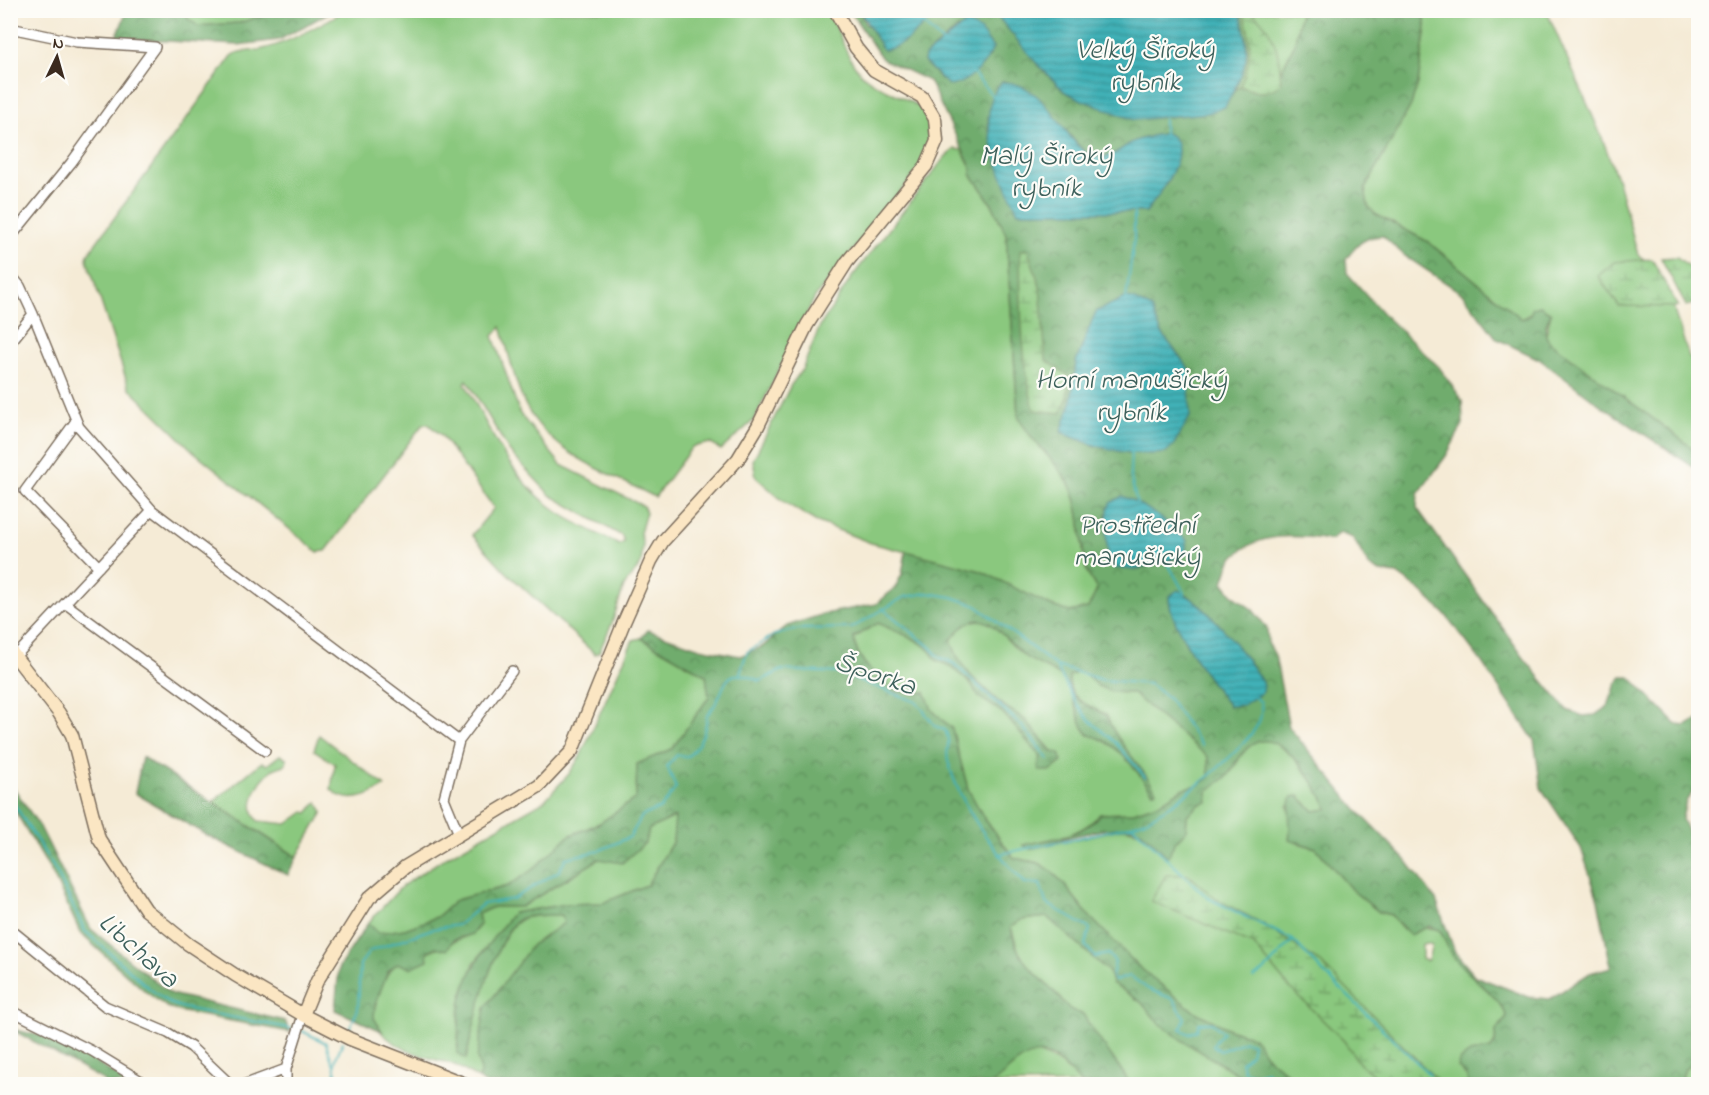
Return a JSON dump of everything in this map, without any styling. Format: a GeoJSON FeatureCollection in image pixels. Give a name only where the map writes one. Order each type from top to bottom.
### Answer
{"type":"FeatureCollection","features":[{"type":"Feature","properties":{"kind":"street"},"geometry":{"type":"LineString","coordinates":[[286,1084],[286,1069],[317,981],[369,898],[405,867],[539,786],[572,751],[628,612],[663,541],[738,459],[758,426],[813,316],[847,262],[926,166],[937,141],[935,119],[922,97],[874,70],[855,48],[835,10]]}},
{"type":"Feature","properties":{"kind":"street"},"geometry":{"type":"LineString","coordinates":[[10,28],[77,42],[123,47],[155,47],[71,163],[10,238]]}},
{"type":"Feature","properties":{"kind":"street"},"geometry":{"type":"LineString","coordinates":[[10,274],[20,286],[33,314],[76,421],[152,510],[459,741]]}},
{"type":"Feature","properties":{"kind":"street"},"geometry":{"type":"LineString","coordinates":[[10,343],[33,314]]}},
{"type":"Feature","properties":{"kind":"street"},"geometry":{"type":"LineString","coordinates":[[76,421],[25,491],[99,567]]}},
{"type":"Feature","properties":{"kind":"street"},"geometry":{"type":"LineString","coordinates":[[152,510],[66,604],[12,657],[59,712],[72,735],[99,839],[146,910],[188,944],[235,975],[300,1025],[346,1037],[465,1084]]}},
{"type":"Feature","properties":{"kind":"street"},"geometry":{"type":"LineString","coordinates":[[66,604],[265,751]]}},
{"type":"Feature","properties":{"kind":"street"},"geometry":{"type":"LineString","coordinates":[[459,834],[444,798],[459,741],[512,671]]}},
{"type":"Feature","properties":{"kind":"street"},"geometry":{"type":"LineString","coordinates":[[10,929],[105,1006],[191,1047],[230,1084]]}},
{"type":"Feature","properties":{"kind":"street"},"geometry":{"type":"LineString","coordinates":[[10,1010],[92,1051],[146,1084]]}},
{"type":"Feature","properties":{"kind":"street"},"geometry":{"type":"LineString","coordinates":[[246,1084],[270,1081],[286,1069]]}},
{"type":"Feature","properties":{"kind":"green space"},"geometry":{"type":"Polygon","coordinates":[[[127,11],[189,11],[187,18],[198,26],[239,23],[278,11],[332,11],[279,40],[238,45],[116,38],[127,11]]]}},
{"type":"Feature","properties":{"kind":"green space"},"geometry":{"type":"Polygon","coordinates":[[[189,11],[278,11],[239,23],[197,26],[187,18],[189,11]]]}},
{"type":"Feature","properties":{"kind":"green space"},"geometry":{"type":"Polygon","coordinates":[[[345,11],[829,11],[848,54],[858,70],[878,86],[918,106],[926,115],[931,126],[930,142],[923,164],[815,297],[754,420],[721,450],[710,443],[692,447],[655,497],[583,461],[551,438],[526,406],[501,327],[493,336],[520,414],[561,465],[643,506],[646,512],[640,533],[643,544],[641,564],[624,586],[612,623],[599,652],[595,654],[506,572],[472,535],[494,508],[442,436],[428,424],[423,424],[326,551],[318,552],[193,451],[129,388],[87,259],[88,254],[232,56],[281,43],[345,11]],[[467,380],[465,383],[493,437],[514,470],[527,485],[565,517],[619,545],[624,542],[622,536],[550,495],[509,451],[467,380]]]}},
{"type":"Feature","properties":{"kind":"green space"},"geometry":{"type":"Polygon","coordinates":[[[850,11],[860,11],[865,24],[903,43],[938,11],[993,11],[1038,65],[1065,92],[1134,120],[1208,113],[1225,107],[1235,89],[1280,74],[1295,43],[1301,11],[1423,11],[1426,26],[1418,83],[1411,105],[1365,189],[1368,206],[1375,214],[1428,242],[1522,319],[1529,316],[1533,308],[1540,306],[1551,313],[1545,332],[1551,343],[1698,452],[1698,470],[1603,407],[1539,359],[1497,339],[1463,294],[1405,256],[1383,236],[1376,236],[1362,242],[1346,259],[1347,273],[1386,317],[1439,367],[1462,400],[1463,424],[1446,456],[1418,494],[1417,508],[1524,658],[1567,710],[1583,716],[1595,715],[1608,706],[1616,684],[1622,677],[1630,677],[1677,725],[1686,726],[1698,719],[1698,786],[1686,801],[1682,819],[1698,856],[1698,1058],[1685,1069],[1679,1084],[1468,1084],[1467,1077],[1458,1067],[1459,1061],[1470,1053],[1491,1049],[1495,1043],[1496,1031],[1507,1017],[1503,1009],[1490,993],[1459,964],[1439,930],[1429,926],[1410,935],[1391,915],[1379,912],[1352,890],[1316,848],[1289,840],[1289,808],[1292,797],[1298,796],[1314,811],[1328,809],[1308,775],[1288,752],[1277,744],[1266,741],[1255,743],[1246,749],[1228,775],[1207,792],[1208,802],[1200,804],[1187,815],[1186,831],[1175,842],[1168,857],[1144,834],[1130,828],[1085,833],[1030,849],[1023,845],[1075,833],[1100,814],[1131,813],[1160,803],[1182,789],[1199,785],[1209,778],[1208,757],[1132,693],[1112,692],[1098,686],[1085,674],[1077,672],[1069,676],[1071,691],[1080,701],[1106,715],[1116,735],[1156,791],[1153,792],[1117,750],[1099,738],[1089,735],[1084,729],[1069,688],[1062,677],[1026,657],[999,631],[982,621],[973,621],[963,627],[951,640],[957,656],[970,675],[1001,704],[1024,719],[1052,752],[1060,753],[1062,762],[1050,771],[1040,771],[1038,765],[1041,757],[1003,713],[979,697],[970,683],[950,666],[936,660],[925,646],[911,637],[878,623],[854,637],[855,646],[869,668],[897,692],[925,692],[932,710],[952,729],[968,789],[984,818],[1014,858],[1039,863],[1050,870],[1089,916],[1139,967],[1195,1012],[1231,1030],[1248,1035],[1258,1042],[1264,1054],[1300,1084],[1254,1084],[1183,1041],[1159,1023],[1141,1002],[1112,983],[1109,972],[1047,917],[1021,920],[1011,927],[1018,949],[1028,966],[1068,1008],[1083,1014],[1130,1084],[1082,1084],[1057,1060],[1038,1054],[1028,1056],[1018,1062],[993,1084],[486,1084],[479,1079],[481,1070],[477,1058],[485,1008],[532,945],[564,923],[562,915],[524,917],[511,928],[502,942],[486,983],[466,1059],[457,1053],[460,1006],[473,968],[488,945],[513,913],[567,904],[603,903],[647,885],[673,841],[675,817],[649,829],[645,843],[622,863],[599,859],[521,907],[493,907],[478,914],[480,924],[472,934],[453,940],[447,950],[436,947],[427,952],[428,960],[410,968],[398,963],[388,971],[375,1005],[374,1018],[382,1031],[335,1010],[339,967],[368,923],[378,933],[405,929],[437,917],[456,900],[508,886],[532,870],[569,836],[600,823],[636,798],[637,764],[672,749],[709,697],[706,675],[641,638],[648,630],[700,648],[740,656],[762,647],[787,626],[824,614],[876,604],[895,588],[902,574],[906,551],[981,571],[1051,606],[1070,612],[1088,608],[1097,590],[1086,569],[1079,514],[1073,492],[1062,473],[1029,433],[1018,415],[1006,234],[992,204],[971,174],[971,167],[929,81],[882,59],[850,11]],[[958,28],[928,53],[924,62],[942,80],[963,81],[990,56],[958,28]],[[1002,82],[988,117],[989,131],[1019,212],[1146,212],[1169,180],[1167,133],[1130,143],[1109,156],[1098,157],[1088,153],[1078,144],[1045,105],[1032,93],[1018,85],[1002,82]],[[1124,298],[1097,311],[1076,362],[1071,403],[1061,432],[1095,446],[1152,454],[1189,396],[1189,369],[1161,332],[1151,308],[1124,298]],[[1133,500],[1106,514],[1110,564],[1134,570],[1177,559],[1186,540],[1133,500]],[[1339,533],[1331,540],[1278,537],[1253,544],[1232,559],[1223,582],[1233,595],[1253,610],[1267,628],[1268,643],[1275,655],[1289,727],[1356,809],[1406,860],[1436,900],[1455,952],[1475,976],[1529,997],[1550,999],[1590,973],[1611,967],[1598,900],[1581,848],[1541,788],[1534,740],[1481,661],[1445,614],[1417,588],[1397,574],[1380,572],[1369,566],[1353,538],[1339,533]],[[1188,595],[1169,596],[1175,622],[1192,653],[1229,706],[1253,667],[1217,622],[1188,595]]]}},
{"type":"Feature","properties":{"kind":"green space"},"geometry":{"type":"Polygon","coordinates":[[[1240,11],[1301,11],[1295,43],[1280,74],[1235,89],[1244,68],[1247,51],[1246,33],[1240,11]]]}},
{"type":"Feature","properties":{"kind":"green space"},"geometry":{"type":"Polygon","coordinates":[[[1243,11],[1255,11],[1255,15],[1268,29],[1276,46],[1281,84],[1266,92],[1257,92],[1240,86],[1247,67],[1250,49],[1243,11]]]}},
{"type":"Feature","properties":{"kind":"green space"},"geometry":{"type":"Polygon","coordinates":[[[1423,11],[1547,12],[1601,135],[1618,181],[1638,255],[1644,259],[1652,277],[1670,298],[1689,357],[1698,360],[1698,452],[1545,338],[1551,313],[1540,306],[1522,319],[1428,242],[1375,214],[1368,206],[1365,189],[1411,105],[1418,83],[1426,26],[1423,11]]]}},
{"type":"Feature","properties":{"kind":"green space"},"geometry":{"type":"Polygon","coordinates":[[[955,149],[962,150],[971,167],[971,174],[992,204],[1006,234],[1018,415],[1029,433],[1062,473],[1073,492],[1079,514],[1086,569],[1097,590],[1088,608],[1070,612],[1051,606],[980,571],[871,543],[815,521],[784,502],[756,477],[753,460],[791,385],[802,370],[820,326],[852,277],[945,157],[955,149]]]}},
{"type":"Feature","properties":{"kind":"green space"},"geometry":{"type":"Polygon","coordinates":[[[1020,250],[1028,250],[1040,287],[1046,360],[1069,376],[1067,399],[1061,413],[1034,410],[1024,350],[1020,250]]]}},
{"type":"Feature","properties":{"kind":"green space"},"geometry":{"type":"Polygon","coordinates":[[[1677,257],[1696,276],[1698,303],[1686,306],[1661,258],[1677,257]]]}},
{"type":"Feature","properties":{"kind":"green space"},"geometry":{"type":"Polygon","coordinates":[[[1652,259],[1678,307],[1619,306],[1598,276],[1614,262],[1652,259]]]}},
{"type":"Feature","properties":{"kind":"green space"},"geometry":{"type":"Polygon","coordinates":[[[978,619],[987,622],[1000,631],[1022,654],[1059,675],[1069,688],[1084,729],[1089,735],[1099,738],[1117,750],[1153,792],[1156,791],[1116,735],[1106,715],[1075,696],[1069,676],[1077,672],[1085,674],[1098,686],[1112,692],[1132,693],[1208,757],[1209,778],[1199,785],[1182,789],[1160,803],[1131,813],[1100,814],[1084,828],[1075,832],[1024,845],[1030,849],[1125,828],[1175,842],[1186,831],[1187,815],[1200,804],[1207,802],[1207,792],[1233,770],[1250,745],[1266,741],[1288,753],[1309,776],[1328,809],[1314,811],[1299,796],[1288,806],[1297,843],[1316,848],[1352,890],[1379,912],[1391,915],[1403,929],[1439,930],[1459,964],[1503,1008],[1507,1017],[1496,1031],[1495,1043],[1491,1049],[1477,1053],[1458,1067],[1467,1077],[1468,1084],[1300,1084],[1264,1054],[1258,1042],[1248,1035],[1231,1030],[1195,1012],[1139,967],[1089,916],[1050,870],[1039,863],[1014,858],[984,818],[968,789],[952,729],[932,710],[925,692],[899,692],[889,687],[869,669],[855,645],[854,638],[878,623],[911,637],[925,646],[936,660],[950,666],[970,683],[979,697],[1003,713],[1041,757],[1053,752],[1024,719],[1001,704],[970,675],[957,656],[951,640],[961,626],[978,619]],[[1422,944],[1422,959],[1428,960],[1432,945],[1422,944]]]}},
{"type":"Feature","properties":{"kind":"green space"},"geometry":{"type":"Polygon","coordinates":[[[641,638],[706,675],[709,697],[672,749],[637,764],[636,798],[600,823],[569,836],[532,870],[508,886],[456,900],[437,917],[405,929],[378,933],[368,923],[402,886],[443,859],[544,801],[569,774],[580,757],[633,640],[641,638]]]}},
{"type":"Feature","properties":{"kind":"green space"},"geometry":{"type":"Polygon","coordinates":[[[319,735],[385,786],[372,794],[358,798],[337,794],[331,789],[335,764],[314,750],[319,735]]]}},
{"type":"Feature","properties":{"kind":"green space"},"geometry":{"type":"Polygon","coordinates":[[[280,755],[287,759],[286,764],[272,770],[262,780],[255,793],[252,808],[258,821],[287,824],[304,812],[308,813],[317,802],[323,812],[297,857],[213,802],[262,762],[267,765],[280,755]]]}},
{"type":"Feature","properties":{"kind":"green space"},"geometry":{"type":"Polygon","coordinates":[[[142,757],[297,857],[288,875],[208,836],[135,793],[142,757]]]}},
{"type":"Feature","properties":{"kind":"green space"},"geometry":{"type":"Polygon","coordinates":[[[11,784],[40,827],[91,929],[171,994],[285,1021],[290,1032],[183,1012],[167,1007],[146,992],[81,934],[52,873],[11,804],[11,784]]]}},
{"type":"Feature","properties":{"kind":"green space"},"geometry":{"type":"Polygon","coordinates":[[[676,816],[673,841],[647,885],[603,903],[567,904],[513,913],[474,963],[460,1006],[457,1053],[466,1059],[473,1027],[493,962],[510,929],[524,918],[562,914],[564,923],[532,945],[477,1058],[481,1070],[479,1079],[450,1063],[403,1048],[393,1042],[377,1026],[374,1014],[379,994],[388,973],[398,963],[410,968],[427,952],[472,934],[480,925],[478,914],[493,907],[521,907],[599,859],[645,843],[649,829],[676,816]]]}},
{"type":"Feature","properties":{"kind":"green space"},"geometry":{"type":"Polygon","coordinates":[[[1166,875],[1189,875],[1216,899],[1263,924],[1321,963],[1441,1084],[1385,1084],[1360,1064],[1344,1041],[1286,984],[1254,945],[1151,901],[1166,875]]]}},
{"type":"Feature","properties":{"kind":"green space"},"geometry":{"type":"Polygon","coordinates":[[[1047,917],[1109,972],[1112,983],[1141,1002],[1159,1023],[1183,1041],[1254,1084],[1130,1084],[1083,1014],[1069,1011],[1058,995],[1037,979],[1019,953],[1011,927],[1021,920],[1047,917]]]}},
{"type":"Feature","properties":{"kind":"green space"},"geometry":{"type":"Polygon","coordinates":[[[11,1029],[60,1040],[130,1084],[106,1084],[103,1080],[11,1029]]]}},
{"type":"Feature","properties":{"kind":"green space"},"geometry":{"type":"Polygon","coordinates":[[[1037,1053],[1062,1066],[1082,1084],[993,1084],[1022,1056],[1037,1053]]]}},
{"type":"Feature","properties":{"kind":"green space"},"geometry":{"type":"Polygon","coordinates":[[[1698,1058],[1698,1084],[1679,1084],[1685,1069],[1698,1058]]]}},
{"type":"Feature","properties":{"kind":"water"},"geometry":{"type":"Polygon","coordinates":[[[860,11],[938,11],[899,45],[883,50],[860,11]]]}},
{"type":"Feature","properties":{"kind":"water","name":"Velký Široký rybník"},"geometry":{"type":"Polygon","coordinates":[[[993,11],[1240,11],[1246,40],[1246,61],[1225,107],[1208,113],[1134,120],[1065,92],[1038,65],[993,11]]]}},
{"type":"Feature","properties":{"kind":"water"},"geometry":{"type":"Polygon","coordinates":[[[966,23],[980,30],[993,48],[976,72],[962,82],[949,86],[924,62],[925,56],[966,23]]]}},
{"type":"Feature","properties":{"kind":"water","name":"Malý Široký rybník"},"geometry":{"type":"Polygon","coordinates":[[[1002,82],[1019,85],[1033,93],[1046,105],[1077,144],[1087,153],[1098,157],[1109,156],[1130,143],[1151,136],[1167,133],[1175,140],[1178,149],[1177,160],[1166,184],[1146,212],[1018,212],[1004,182],[992,146],[989,128],[989,110],[993,95],[1002,82]]]}},
{"type":"Feature","properties":{"kind":"water","name":"Horní manušický rybník"},"geometry":{"type":"Polygon","coordinates":[[[1124,298],[1133,299],[1152,309],[1161,332],[1189,369],[1190,417],[1173,446],[1165,453],[1138,454],[1111,450],[1061,432],[1071,403],[1076,362],[1093,318],[1097,311],[1124,298]]]}},
{"type":"Feature","properties":{"kind":"water","name":"Prostřední manušický"},"geometry":{"type":"Polygon","coordinates":[[[1122,496],[1157,515],[1187,540],[1185,555],[1134,570],[1114,568],[1108,555],[1107,517],[1110,503],[1122,496]]]}},
{"type":"Feature","properties":{"kind":"water"},"geometry":{"type":"Polygon","coordinates":[[[1178,590],[1202,607],[1226,632],[1264,685],[1263,692],[1243,705],[1229,706],[1192,653],[1175,622],[1169,596],[1178,590]]]}},
{"type":"Feature","properties":{"kind":"waterway"},"geometry":{"type":"LineString","coordinates":[[922,23],[942,42]]}},
{"type":"Feature","properties":{"kind":"waterway"},"geometry":{"type":"LineString","coordinates":[[971,71],[993,96]]}},
{"type":"Feature","properties":{"kind":"waterway"},"geometry":{"type":"LineString","coordinates":[[1164,116],[1164,135]]}},
{"type":"Feature","properties":{"kind":"waterway"},"geometry":{"type":"LineString","coordinates":[[1126,299],[1134,239],[1134,212]]}},
{"type":"Feature","properties":{"kind":"waterway"},"geometry":{"type":"LineString","coordinates":[[1131,451],[1130,474],[1137,504]]}},
{"type":"Feature","properties":{"kind":"waterway"},"geometry":{"type":"LineString","coordinates":[[1166,560],[1185,594]]}},
{"type":"Feature","properties":{"kind":"waterway"},"geometry":{"type":"LineString","coordinates":[[740,673],[747,652],[774,635],[799,629],[852,628],[904,597],[928,593],[952,597],[975,605],[1056,666],[1103,680],[1150,684],[1169,699],[1202,746]]}},
{"type":"Feature","properties":{"kind":"waterway"},"geometry":{"type":"LineString","coordinates":[[882,608],[929,646],[939,657],[953,663],[1022,726],[1049,760]]}},
{"type":"Feature","properties":{"kind":"waterway"},"geometry":{"type":"LineString","coordinates":[[1056,666],[1074,700],[1089,720],[1115,742],[1145,777]]}},
{"type":"Feature","properties":{"kind":"waterway","name":"Šporka"},"geometry":{"type":"LineString","coordinates":[[347,1034],[358,1009],[360,964],[370,951],[432,929],[458,925],[483,904],[513,899],[559,871],[566,858],[598,851],[630,837],[642,816],[661,808],[676,788],[667,766],[677,755],[687,757],[699,743],[704,733],[707,715],[730,677],[746,676],[760,681],[782,670],[839,673],[917,702],[935,726],[945,730],[948,739],[948,761],[953,778],[979,826],[1025,883],[1040,884],[1046,903],[1090,929],[1085,945],[1095,957],[1108,954],[1115,962],[1112,977],[1115,981],[1130,976],[1148,989],[1173,999],[1185,1018],[1181,1029],[1189,1034],[1197,1030],[1199,1023],[1212,1023],[1223,1032],[1213,1045],[1220,1051],[1245,1041],[1253,1044],[1251,1054],[1241,1062],[1244,1071],[1255,1075],[1267,1071],[1271,1079],[1280,1078],[1283,1084]]}},
{"type":"Feature","properties":{"kind":"waterway"},"geometry":{"type":"LineString","coordinates":[[1001,854],[1118,829],[1135,824],[1165,809],[1221,766],[1250,736],[1258,724],[1261,713],[1261,702],[1254,697]]}},
{"type":"Feature","properties":{"kind":"waterway","name":"Libchava"},"geometry":{"type":"LineString","coordinates":[[10,797],[56,871],[85,931],[149,988],[169,1003],[184,1008],[294,1029]]}},
{"type":"Feature","properties":{"kind":"waterway"},"geometry":{"type":"LineString","coordinates":[[1132,825],[1208,898],[1293,940],[1430,1075]]}},
{"type":"Feature","properties":{"kind":"waterway"},"geometry":{"type":"LineString","coordinates":[[1253,978],[1265,970],[1293,940]]}},
{"type":"Feature","properties":{"kind":"waterway","name":"Libchava"},"geometry":{"type":"LineString","coordinates":[[300,1030],[326,1043],[333,1064]]}},
{"type":"Feature","properties":{"kind":"waterway","name":"Šporka"},"geometry":{"type":"LineString","coordinates":[[341,1084],[335,1063],[343,1042]]}}]}
